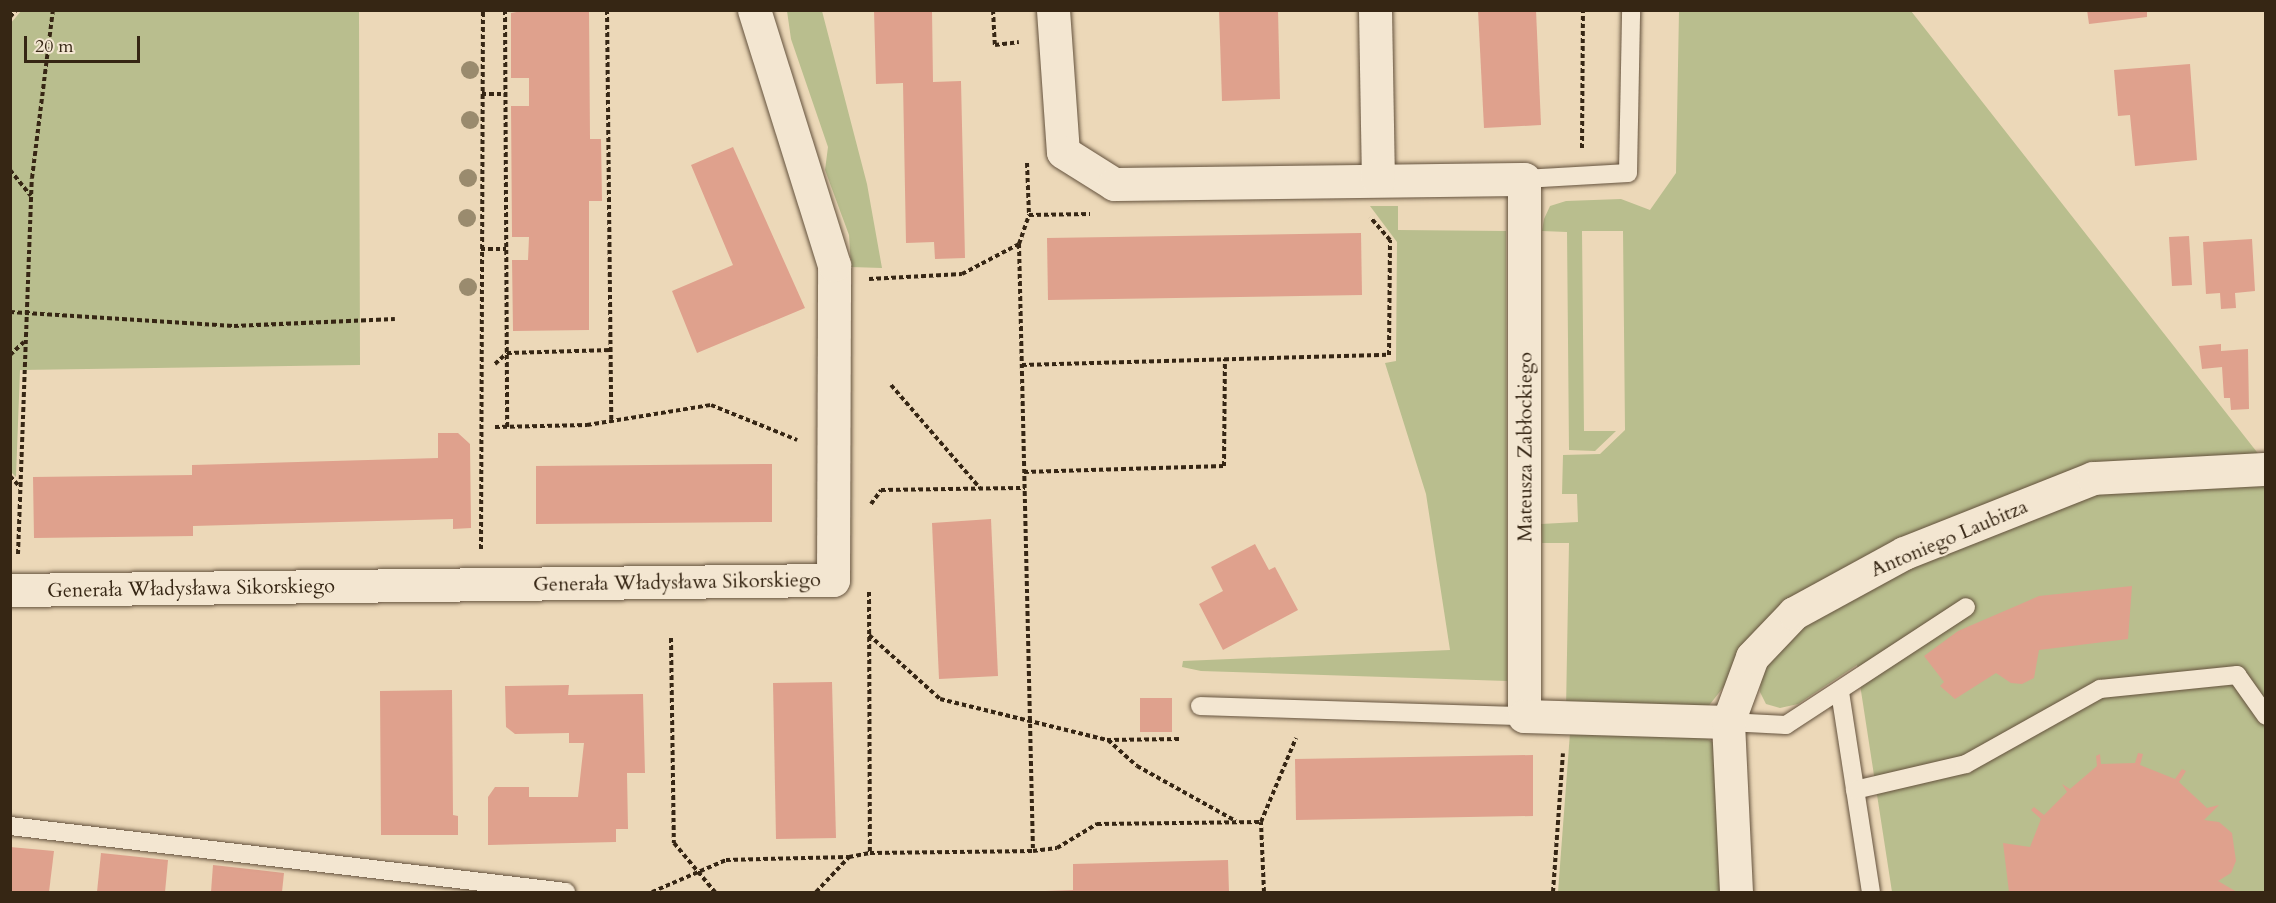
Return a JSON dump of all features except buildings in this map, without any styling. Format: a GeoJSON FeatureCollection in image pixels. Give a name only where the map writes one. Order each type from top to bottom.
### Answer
{"type":"FeatureCollection","features":[{"type":"Feature","properties":{"kind":"street","name":"Generała Władysława Sikorskiego"},"geometry":{"type":"LineString","coordinates":[[10,590],[833,580],[834,281],[827,232],[770,73],[754,10]]}},
{"type":"Feature","properties":{"kind":"street"},"geometry":{"type":"LineString","coordinates":[[1053,10],[1064,152],[1114,184],[1524,178]]}},
{"type":"Feature","properties":{"kind":"street"},"geometry":{"type":"LineString","coordinates":[[1375,10],[1378,180]]}},
{"type":"Feature","properties":{"kind":"street","name":"Mateusza Zabłockiego"},"geometry":{"type":"LineString","coordinates":[[1524,178],[1524,716]]}},
{"type":"Feature","properties":{"kind":"street","name":"Antoniego Laubitza"},"geometry":{"type":"LineString","coordinates":[[1736,892],[1728,722],[1752,657],[1794,613],[1904,553],[2093,478],[2265,469]]}},
{"type":"Feature","properties":{"kind":"street"},"geometry":{"type":"LineString","coordinates":[[1524,716],[1728,722]]}},
{"type":"Feature","properties":{"kind":"lane"},"geometry":{"type":"LineString","coordinates":[[1524,178],[1628,173],[1631,10]]}},
{"type":"Feature","properties":{"kind":"lane"},"geometry":{"type":"LineString","coordinates":[[1728,722],[1786,725],[1840,692],[1966,607]]}},
{"type":"Feature","properties":{"kind":"lane"},"geometry":{"type":"LineString","coordinates":[[1855,790],[1966,764],[2100,689],[2237,675],[2265,716]]}},
{"type":"Feature","properties":{"kind":"lane"},"geometry":{"type":"LineString","coordinates":[[1840,692],[1871,892]]}},
{"type":"Feature","properties":{"kind":"lane"},"geometry":{"type":"LineString","coordinates":[[1200,706],[1524,716]]}},
{"type":"Feature","properties":{"kind":"lane"},"geometry":{"type":"LineString","coordinates":[[10,826],[566,892]]}},
{"type":"Feature","properties":{"kind":"path"},"geometry":{"type":"LineString","coordinates":[[10,17],[16,10]]}},
{"type":"Feature","properties":{"kind":"path"},"geometry":{"type":"LineString","coordinates":[[17,558],[25,313],[32,196],[53,10]]}},
{"type":"Feature","properties":{"kind":"path"},"geometry":{"type":"LineString","coordinates":[[481,559],[483,10]]}},
{"type":"Feature","properties":{"kind":"path"},"geometry":{"type":"LineString","coordinates":[[505,10],[507,427]]}},
{"type":"Feature","properties":{"kind":"path"},"geometry":{"type":"LineString","coordinates":[[607,10],[611,421]]}},
{"type":"Feature","properties":{"kind":"path"},"geometry":{"type":"LineString","coordinates":[[1582,156],[1583,10]]}},
{"type":"Feature","properties":{"kind":"path"},"geometry":{"type":"LineString","coordinates":[[482,94],[506,94]]}},
{"type":"Feature","properties":{"kind":"path"},"geometry":{"type":"LineString","coordinates":[[10,170],[32,196]]}},
{"type":"Feature","properties":{"kind":"path"},"geometry":{"type":"LineString","coordinates":[[1029,215],[1019,244],[1033,851]]}},
{"type":"Feature","properties":{"kind":"path"},"geometry":{"type":"LineString","coordinates":[[834,281],[962,274],[1019,244]]}},
{"type":"Feature","properties":{"kind":"path"},"geometry":{"type":"LineString","coordinates":[[481,249],[506,249]]}},
{"type":"Feature","properties":{"kind":"path"},"geometry":{"type":"LineString","coordinates":[[10,312],[234,326],[395,319]]}},
{"type":"Feature","properties":{"kind":"path"},"geometry":{"type":"LineString","coordinates":[[10,355],[24,342]]}},
{"type":"Feature","properties":{"kind":"path"},"geometry":{"type":"LineString","coordinates":[[495,364],[507,353],[611,350]]}},
{"type":"Feature","properties":{"kind":"path"},"geometry":{"type":"LineString","coordinates":[[1022,365],[1389,355]]}},
{"type":"Feature","properties":{"kind":"path"},"geometry":{"type":"LineString","coordinates":[[1024,472],[1224,466],[1225,359]]}},
{"type":"Feature","properties":{"kind":"path"},"geometry":{"type":"LineString","coordinates":[[891,385],[980,488]]}},
{"type":"Feature","properties":{"kind":"path"},"geometry":{"type":"LineString","coordinates":[[495,427],[611,421],[711,405],[807,444]]}},
{"type":"Feature","properties":{"kind":"path"},"geometry":{"type":"LineString","coordinates":[[10,476],[20,487]]}},
{"type":"Feature","properties":{"kind":"path"},"geometry":{"type":"LineString","coordinates":[[871,516],[871,504],[880,490],[1025,488]]}},
{"type":"Feature","properties":{"kind":"path"},"geometry":{"type":"LineString","coordinates":[[869,587],[870,853]]}},
{"type":"Feature","properties":{"kind":"path"},"geometry":{"type":"LineString","coordinates":[[868,635],[940,699],[1107,740],[1179,740]]}},
{"type":"Feature","properties":{"kind":"path"},"geometry":{"type":"LineString","coordinates":[[671,639],[674,843],[715,892]]}},
{"type":"Feature","properties":{"kind":"path"},"geometry":{"type":"LineString","coordinates":[[1553,892],[1565,717]]}},
{"type":"Feature","properties":{"kind":"path"},"geometry":{"type":"LineString","coordinates":[[1264,892],[1261,822],[1297,735],[1306,730]]}},
{"type":"Feature","properties":{"kind":"path"},"geometry":{"type":"LineString","coordinates":[[1107,740],[1137,766],[1238,822]]}},
{"type":"Feature","properties":{"kind":"path"},"geometry":{"type":"LineString","coordinates":[[652,892],[726,860],[849,857],[870,853],[1033,851],[1057,848],[1096,824],[1261,822]]}},
{"type":"Feature","properties":{"kind":"path"},"geometry":{"type":"LineString","coordinates":[[816,892],[849,857]]}},
{"type":"Feature","properties":{"kind":"green space"},"geometry":{"type":"Polygon","coordinates":[[[22,10],[359,11],[360,365],[20,370],[16,477],[10,471],[10,24],[22,10]]]}},
{"type":"Feature","properties":{"kind":"green space"},"geometry":{"type":"Polygon","coordinates":[[[787,11],[822,11],[867,184],[882,268],[851,267],[849,235],[825,170],[828,147],[791,39],[787,11]]]}},
{"type":"Feature","properties":{"kind":"green space"},"geometry":{"type":"Polygon","coordinates":[[[1679,11],[1911,11],[2260,456],[2088,470],[1792,600],[1707,708],[1566,709],[1569,543],[1542,543],[1541,524],[1578,522],[1577,494],[1562,494],[1563,455],[1600,454],[1625,430],[1623,231],[1582,231],[1584,431],[1616,431],[1595,451],[1569,450],[1567,232],[1542,231],[1550,206],[1566,201],[1621,199],[1650,210],[1676,173],[1679,11]]]}},
{"type":"Feature","properties":{"kind":"green space"},"geometry":{"type":"Polygon","coordinates":[[[1370,206],[1398,206],[1398,230],[1506,231],[1507,681],[1201,671],[1182,667],[1183,661],[1450,650],[1426,494],[1385,363],[1396,361],[1397,242],[1370,206]]]}},
{"type":"Feature","properties":{"kind":"green space"},"geometry":{"type":"Polygon","coordinates":[[[2265,479],[2265,892],[1892,892],[1857,665],[1798,704],[1780,708],[1766,704],[1760,692],[1761,675],[1770,657],[1801,617],[1903,565],[2090,494],[2265,479]]]}},
{"type":"Feature","properties":{"kind":"green space"},"geometry":{"type":"Polygon","coordinates":[[[1570,733],[1701,735],[1716,744],[1726,892],[1558,892],[1570,733]]]}}]}
